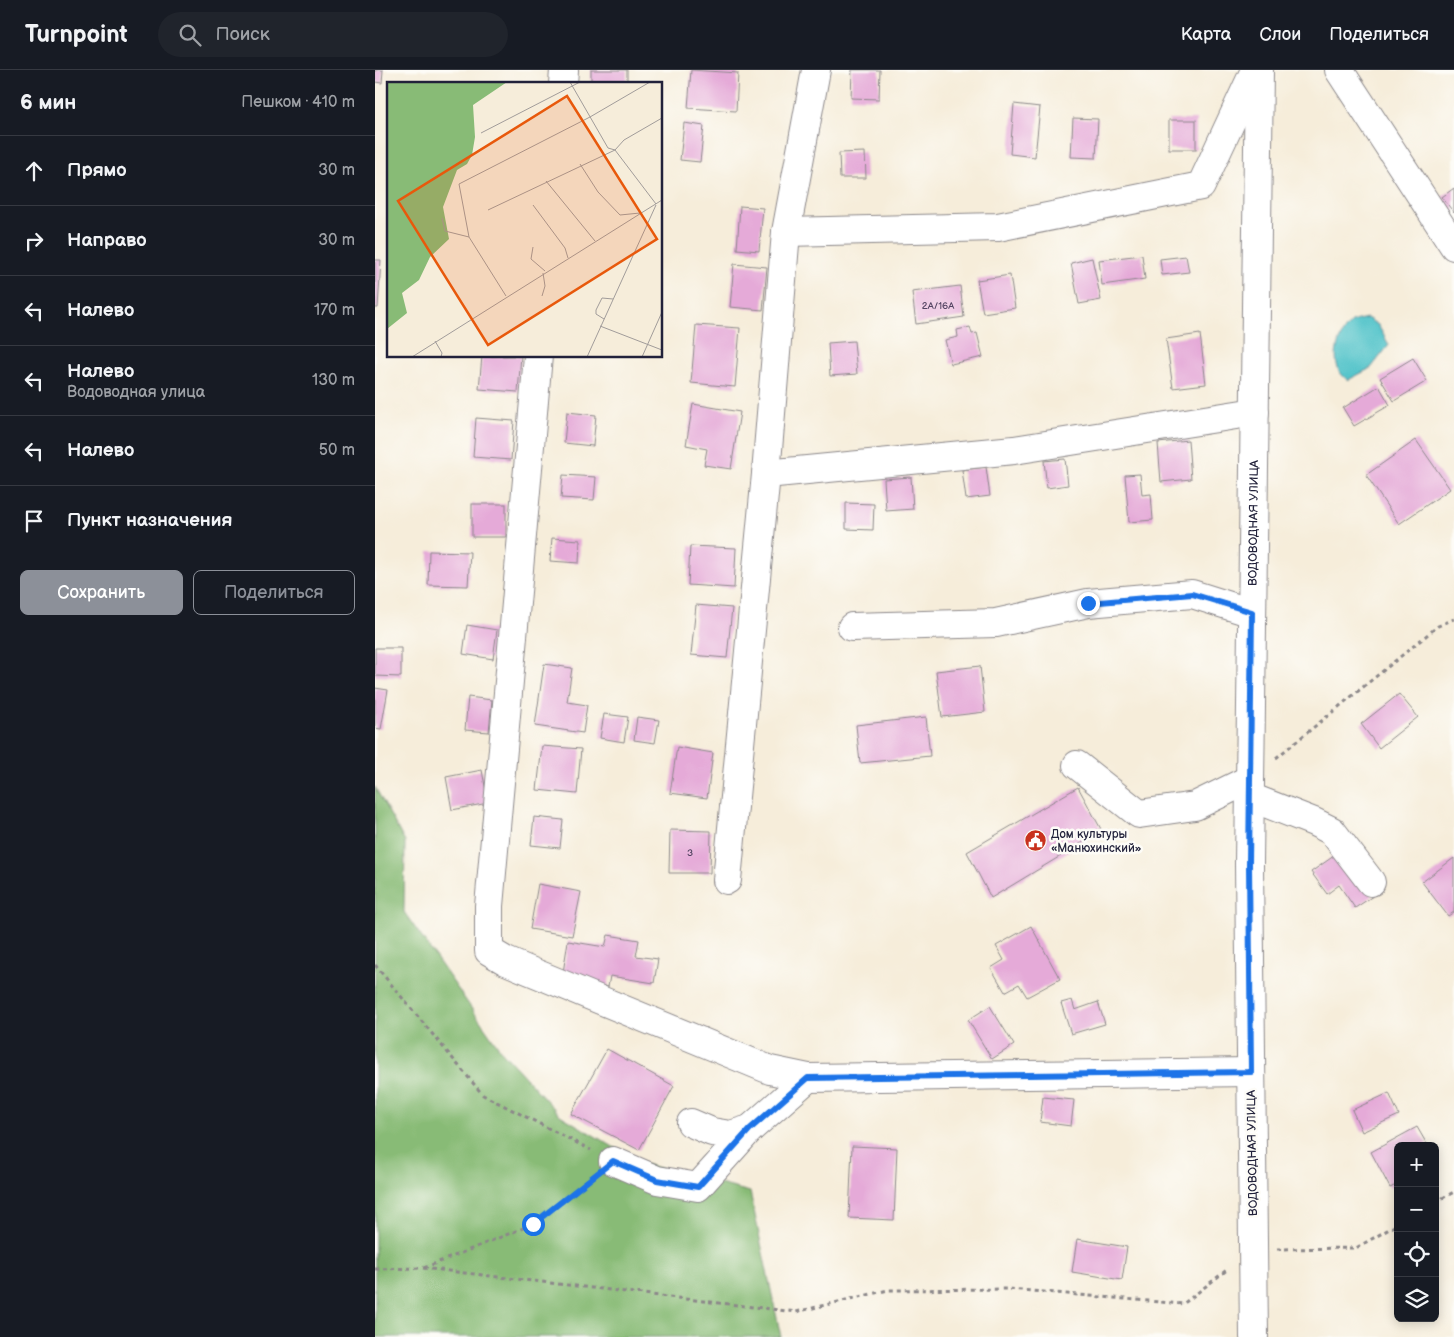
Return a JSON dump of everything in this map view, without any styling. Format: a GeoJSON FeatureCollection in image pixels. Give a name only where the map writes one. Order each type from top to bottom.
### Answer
{"type":"FeatureCollection","features":[{"type":"Feature","properties":{"kind":"street"},"geometry":{"type":"LineString","coordinates":[[727,880],[766,474],[786,232],[816,70]]}},
{"type":"Feature","properties":{"kind":"street"},"geometry":{"type":"LineString","coordinates":[[786,232],[998,227],[1201,186],[1255,70]]}},
{"type":"Feature","properties":{"kind":"street","name":"ВОДОВОДНАЯ УЛИЦА"},"geometry":{"type":"LineString","coordinates":[[1254,1337],[1250,788],[1259,70]]}},
{"type":"Feature","properties":{"kind":"street"},"geometry":{"type":"LineString","coordinates":[[1339,70],[1454,246]]}},
{"type":"Feature","properties":{"kind":"street"},"geometry":{"type":"LineString","coordinates":[[539,358],[489,906],[489,951],[506,961],[770,1070],[808,1078],[1251,1072]]}},
{"type":"Feature","properties":{"kind":"street"},"geometry":{"type":"LineString","coordinates":[[766,474],[1014,450],[1255,412]]}},
{"type":"Feature","properties":{"kind":"street"},"geometry":{"type":"LineString","coordinates":[[852,627],[996,623],[1088,603],[1192,594],[1252,612]]}},
{"type":"Feature","properties":{"kind":"street"},"geometry":{"type":"LineString","coordinates":[[1077,765],[1139,814],[1195,806],[1250,788],[1332,831],[1371,882]]}},
{"type":"Feature","properties":{"kind":"street"},"geometry":{"type":"LineString","coordinates":[[613,1161],[657,1180],[698,1187],[750,1129],[808,1078]]}},
{"type":"Feature","properties":{"kind":"street"},"geometry":{"type":"LineString","coordinates":[[691,1123],[712,1132],[730,1135],[750,1129]]}},
{"type":"Feature","properties":{"kind":"path"},"geometry":{"type":"LineString","coordinates":[[1250,788],[1438,626],[1454,619]]}},
{"type":"Feature","properties":{"kind":"path"},"geometry":{"type":"LineString","coordinates":[[375,965],[483,1095],[613,1161],[533,1224],[423,1268]]}},
{"type":"Feature","properties":{"kind":"path"},"geometry":{"type":"LineString","coordinates":[[1439,1200],[1454,1192]]}},
{"type":"Feature","properties":{"kind":"path"},"geometry":{"type":"LineString","coordinates":[[375,1269],[423,1268],[796,1312],[888,1290],[1009,1290],[1183,1304],[1253,1250],[1356,1248],[1394,1226]]}},
{"type":"Feature","properties":{"kind":"green space"},"geometry":{"type":"Polygon","coordinates":[[[375,787],[405,842],[404,912],[502,1052],[560,1115],[640,1163],[750,1192],[781,1337],[375,1337],[375,787]]]}},
{"type":"Feature","properties":{"kind":"water"},"geometry":{"type":"Polygon","coordinates":[[[1367,318],[1378,325],[1389,345],[1371,368],[1348,380],[1338,368],[1336,360],[1338,343],[1346,328],[1352,322],[1367,318]]]}},
{"type":"Feature","properties":{"kind":"building"},"geometry":{"type":"Polygon","coordinates":[[[375,70],[383,70],[382,83],[375,82],[375,70]]]}},
{"type":"Feature","properties":{"kind":"building"},"geometry":{"type":"Polygon","coordinates":[[[591,70],[627,70],[627,82],[591,82],[591,70]]]}},
{"type":"Feature","properties":{"kind":"building"},"geometry":{"type":"Polygon","coordinates":[[[691,70],[738,73],[736,111],[688,108],[691,70]]]}},
{"type":"Feature","properties":{"kind":"building"},"geometry":{"type":"Polygon","coordinates":[[[852,70],[880,70],[879,99],[851,98],[852,70]]]}},
{"type":"Feature","properties":{"kind":"building"},"geometry":{"type":"Polygon","coordinates":[[[1014,104],[1040,107],[1035,157],[1010,154],[1014,104]]]}},
{"type":"Feature","properties":{"kind":"building"},"geometry":{"type":"Polygon","coordinates":[[[1073,118],[1098,119],[1096,158],[1071,157],[1073,118]]]}},
{"type":"Feature","properties":{"kind":"building"},"geometry":{"type":"Polygon","coordinates":[[[1169,120],[1196,120],[1196,149],[1169,149],[1169,120]]]}},
{"type":"Feature","properties":{"kind":"building"},"geometry":{"type":"Polygon","coordinates":[[[684,123],[704,126],[700,162],[680,160],[684,123]]]}},
{"type":"Feature","properties":{"kind":"building"},"geometry":{"type":"Polygon","coordinates":[[[865,152],[866,178],[840,178],[839,153],[865,152]]]}},
{"type":"Feature","properties":{"kind":"building"},"geometry":{"type":"Polygon","coordinates":[[[1454,188],[1454,213],[1442,197],[1454,188]]]}},
{"type":"Feature","properties":{"kind":"building"},"geometry":{"type":"Polygon","coordinates":[[[740,206],[763,208],[759,251],[737,249],[740,206]]]}},
{"type":"Feature","properties":{"kind":"building"},"geometry":{"type":"Polygon","coordinates":[[[1142,255],[1145,279],[1102,285],[1099,260],[1142,255]]]}},
{"type":"Feature","properties":{"kind":"building"},"geometry":{"type":"Polygon","coordinates":[[[1186,256],[1189,272],[1162,275],[1160,259],[1186,256]]]}},
{"type":"Feature","properties":{"kind":"building"},"geometry":{"type":"Polygon","coordinates":[[[1092,258],[1101,300],[1079,304],[1071,263],[1092,258]]]}},
{"type":"Feature","properties":{"kind":"building"},"geometry":{"type":"Polygon","coordinates":[[[375,260],[381,260],[378,308],[375,308],[375,260]]]}},
{"type":"Feature","properties":{"kind":"building"},"geometry":{"type":"Polygon","coordinates":[[[734,264],[767,267],[763,310],[730,307],[734,264]]]}},
{"type":"Feature","properties":{"kind":"building"},"geometry":{"type":"Polygon","coordinates":[[[1010,275],[1015,308],[983,313],[977,280],[1010,275]]]}},
{"type":"Feature","properties":{"kind":"building"},"geometry":{"type":"Polygon","coordinates":[[[960,286],[964,317],[916,324],[912,292],[960,286]]]}},
{"type":"Feature","properties":{"kind":"building"},"geometry":{"type":"Polygon","coordinates":[[[696,325],[740,328],[735,387],[691,383],[696,325]]]}},
{"type":"Feature","properties":{"kind":"building"},"geometry":{"type":"Polygon","coordinates":[[[970,327],[972,334],[977,333],[983,357],[951,364],[945,340],[958,337],[957,330],[970,327]]]}},
{"type":"Feature","properties":{"kind":"building"},"geometry":{"type":"Polygon","coordinates":[[[1200,334],[1206,384],[1173,388],[1166,339],[1200,334]]]}},
{"type":"Feature","properties":{"kind":"building"},"geometry":{"type":"Polygon","coordinates":[[[854,341],[857,374],[830,376],[828,343],[854,341]]]}},
{"type":"Feature","properties":{"kind":"building"},"geometry":{"type":"Polygon","coordinates":[[[482,358],[521,358],[518,392],[479,389],[482,358]]]}},
{"type":"Feature","properties":{"kind":"building"},"geometry":{"type":"Polygon","coordinates":[[[1413,358],[1427,381],[1394,401],[1380,378],[1413,358]]]}},
{"type":"Feature","properties":{"kind":"building"},"geometry":{"type":"Polygon","coordinates":[[[1379,386],[1390,405],[1354,426],[1343,408],[1379,386]]]}},
{"type":"Feature","properties":{"kind":"building"},"geometry":{"type":"Polygon","coordinates":[[[693,404],[740,412],[731,469],[704,465],[707,449],[686,445],[693,404]]]}},
{"type":"Feature","properties":{"kind":"building"},"geometry":{"type":"Polygon","coordinates":[[[567,412],[596,415],[593,446],[564,443],[567,412]]]}},
{"type":"Feature","properties":{"kind":"building"},"geometry":{"type":"Polygon","coordinates":[[[476,418],[514,421],[511,460],[473,457],[476,418]]]}},
{"type":"Feature","properties":{"kind":"building"},"geometry":{"type":"Polygon","coordinates":[[[1188,440],[1191,479],[1161,482],[1158,443],[1188,440]]]}},
{"type":"Feature","properties":{"kind":"building"},"geometry":{"type":"Polygon","coordinates":[[[1416,440],[1450,489],[1399,524],[1366,475],[1416,440]]]}},
{"type":"Feature","properties":{"kind":"building"},"geometry":{"type":"Polygon","coordinates":[[[1065,459],[1068,485],[1047,488],[1044,461],[1065,459]]]}},
{"type":"Feature","properties":{"kind":"building"},"geometry":{"type":"Polygon","coordinates":[[[986,467],[990,496],[966,499],[962,470],[986,467]]]}},
{"type":"Feature","properties":{"kind":"building"},"geometry":{"type":"Polygon","coordinates":[[[1140,474],[1142,495],[1151,494],[1153,520],[1129,522],[1125,475],[1140,474]]]}},
{"type":"Feature","properties":{"kind":"building"},"geometry":{"type":"Polygon","coordinates":[[[563,475],[596,477],[594,500],[561,498],[563,475]]]}},
{"type":"Feature","properties":{"kind":"building"},"geometry":{"type":"Polygon","coordinates":[[[911,477],[913,509],[886,511],[884,479],[911,477]]]}},
{"type":"Feature","properties":{"kind":"building"},"geometry":{"type":"Polygon","coordinates":[[[846,503],[874,504],[873,530],[846,529],[846,503]]]}},
{"type":"Feature","properties":{"kind":"building"},"geometry":{"type":"Polygon","coordinates":[[[472,504],[506,504],[506,537],[472,537],[472,504]]]}},
{"type":"Feature","properties":{"kind":"building"},"geometry":{"type":"Polygon","coordinates":[[[552,538],[580,540],[579,563],[550,561],[552,538]]]}},
{"type":"Feature","properties":{"kind":"building"},"geometry":{"type":"Polygon","coordinates":[[[690,546],[736,548],[734,588],[688,585],[690,546]]]}},
{"type":"Feature","properties":{"kind":"building"},"geometry":{"type":"Polygon","coordinates":[[[429,551],[470,552],[468,586],[428,585],[429,551]]]}},
{"type":"Feature","properties":{"kind":"building"},"geometry":{"type":"Polygon","coordinates":[[[696,605],[732,608],[727,658],[691,655],[696,605]]]}},
{"type":"Feature","properties":{"kind":"building"},"geometry":{"type":"Polygon","coordinates":[[[467,625],[497,630],[493,659],[463,654],[467,625]]]}},
{"type":"Feature","properties":{"kind":"building"},"geometry":{"type":"Polygon","coordinates":[[[375,648],[401,648],[401,677],[375,676],[375,648]]]}},
{"type":"Feature","properties":{"kind":"building"},"geometry":{"type":"Polygon","coordinates":[[[544,664],[572,668],[567,702],[587,705],[583,733],[535,726],[544,664]]]}},
{"type":"Feature","properties":{"kind":"building"},"geometry":{"type":"Polygon","coordinates":[[[980,666],[985,712],[942,717],[936,671],[980,666]]]}},
{"type":"Feature","properties":{"kind":"building"},"geometry":{"type":"Polygon","coordinates":[[[375,688],[388,690],[381,729],[375,728],[375,688]]]}},
{"type":"Feature","properties":{"kind":"building"},"geometry":{"type":"Polygon","coordinates":[[[1399,694],[1418,717],[1379,748],[1361,724],[1399,694]]]}},
{"type":"Feature","properties":{"kind":"building"},"geometry":{"type":"Polygon","coordinates":[[[468,697],[492,700],[489,732],[465,730],[468,697]]]}},
{"type":"Feature","properties":{"kind":"building"},"geometry":{"type":"Polygon","coordinates":[[[604,714],[628,717],[624,742],[600,738],[604,714]]]}},
{"type":"Feature","properties":{"kind":"building"},"geometry":{"type":"Polygon","coordinates":[[[637,717],[659,720],[655,743],[634,740],[637,717]]]}},
{"type":"Feature","properties":{"kind":"building"},"geometry":{"type":"Polygon","coordinates":[[[926,717],[930,756],[860,763],[856,725],[926,717]]]}},
{"type":"Feature","properties":{"kind":"building"},"geometry":{"type":"Polygon","coordinates":[[[542,746],[581,749],[577,794],[537,790],[542,746]]]}},
{"type":"Feature","properties":{"kind":"building"},"geometry":{"type":"Polygon","coordinates":[[[677,747],[713,753],[707,798],[670,793],[677,747]]]}},
{"type":"Feature","properties":{"kind":"building"},"geometry":{"type":"Polygon","coordinates":[[[482,770],[488,803],[452,810],[446,777],[482,770]]]}},
{"type":"Feature","properties":{"kind":"building","name":"Дом культуры «Манюхинский»"},"geometry":{"type":"Polygon","coordinates":[[[1078,787],[1102,831],[991,898],[967,852],[1078,787]]]}},
{"type":"Feature","properties":{"kind":"building"},"geometry":{"type":"Polygon","coordinates":[[[534,817],[563,820],[560,848],[531,845],[534,817]]]}},
{"type":"Feature","properties":{"kind":"building"},"geometry":{"type":"Polygon","coordinates":[[[670,830],[711,831],[710,873],[669,873],[670,830]]]}},
{"type":"Feature","properties":{"kind":"building"},"geometry":{"type":"Polygon","coordinates":[[[1341,851],[1373,896],[1355,908],[1339,885],[1327,894],[1311,872],[1341,851]]]}},
{"type":"Feature","properties":{"kind":"building"},"geometry":{"type":"Polygon","coordinates":[[[1454,858],[1454,912],[1448,916],[1422,882],[1454,858]]]}},
{"type":"Feature","properties":{"kind":"building"},"geometry":{"type":"Polygon","coordinates":[[[538,884],[581,892],[572,936],[530,929],[538,884]]]}},
{"type":"Feature","properties":{"kind":"building"},"geometry":{"type":"Polygon","coordinates":[[[1031,926],[1060,979],[1027,997],[1019,984],[1005,992],[991,968],[1004,960],[996,946],[1031,926]]]}},
{"type":"Feature","properties":{"kind":"building"},"geometry":{"type":"Polygon","coordinates":[[[608,935],[639,940],[636,956],[658,959],[654,983],[610,976],[608,987],[562,979],[568,941],[605,947],[608,935]]]}},
{"type":"Feature","properties":{"kind":"building"},"geometry":{"type":"Polygon","coordinates":[[[1072,1000],[1075,1010],[1098,1002],[1105,1024],[1071,1034],[1061,1003],[1072,1000]]]}},
{"type":"Feature","properties":{"kind":"building"},"geometry":{"type":"Polygon","coordinates":[[[990,1006],[1014,1045],[992,1059],[968,1020],[990,1006]]]}},
{"type":"Feature","properties":{"kind":"building"},"geometry":{"type":"Polygon","coordinates":[[[607,1049],[674,1086],[639,1150],[571,1114],[607,1049]]]}},
{"type":"Feature","properties":{"kind":"building"},"geometry":{"type":"Polygon","coordinates":[[[1389,1093],[1399,1115],[1362,1132],[1352,1110],[1389,1093]]]}},
{"type":"Feature","properties":{"kind":"building"},"geometry":{"type":"Polygon","coordinates":[[[1043,1097],[1074,1100],[1071,1126],[1040,1122],[1043,1097]]]}},
{"type":"Feature","properties":{"kind":"building"},"geometry":{"type":"Polygon","coordinates":[[[1417,1127],[1426,1142],[1394,1142],[1394,1186],[1390,1188],[1371,1152],[1417,1127]]]}},
{"type":"Feature","properties":{"kind":"building"},"geometry":{"type":"Polygon","coordinates":[[[852,1146],[897,1148],[894,1220],[849,1218],[852,1146]]]}},
{"type":"Feature","properties":{"kind":"building"},"geometry":{"type":"Polygon","coordinates":[[[1077,1239],[1127,1247],[1122,1280],[1072,1272],[1077,1239]]]}},
{"type":"Feature","properties":{"kind":"place","name":"Дом культуры «Манюхинский»"},"geometry":{"type":"Point","coordinates":[1035,841]}},
{"type":"Feature","properties":{"kind":"route"},"geometry":{"type":"LineString","coordinates":[[533,1224],[613,1161],[657,1180],[698,1187],[750,1129],[808,1078],[1251,1072],[1249,864],[1252,612],[1192,594],[1088,603]]}}]}
